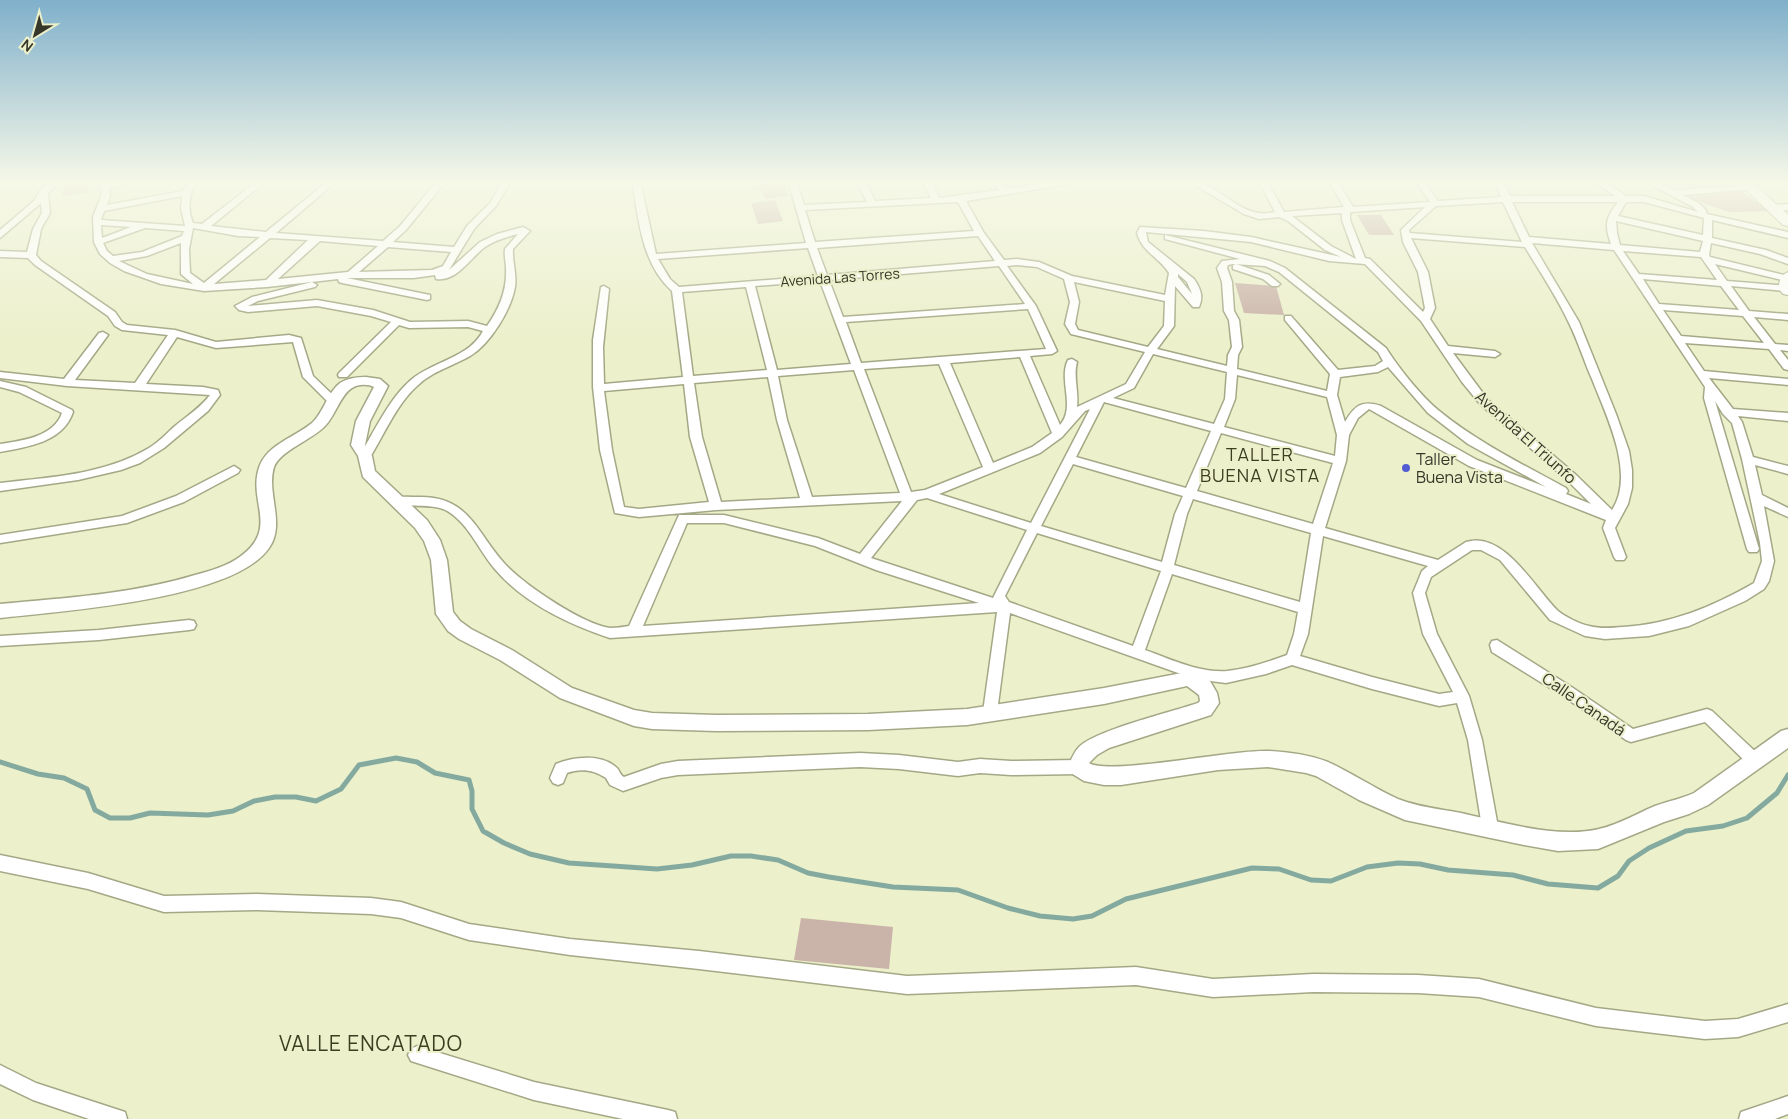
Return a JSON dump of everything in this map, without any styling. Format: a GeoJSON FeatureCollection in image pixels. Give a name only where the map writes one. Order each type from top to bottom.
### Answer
{"type":"FeatureCollection","features":[{"type":"Feature","properties":{"kind":"street"},"geometry":{"type":"LineString","coordinates":[[36,233],[32,255],[38,263],[112,314],[118,324],[125,328],[175,333],[216,345],[289,338],[297,340],[308,377],[333,402]]}},
{"type":"Feature","properties":{"kind":"street"},"geometry":{"type":"LineString","coordinates":[[98,233],[98,242],[112,259],[132,271],[153,280],[183,287],[204,288],[341,280],[427,297]]}},
{"type":"Feature","properties":{"kind":"street"},"geometry":{"type":"LineString","coordinates":[[98,242],[122,233]]}},
{"type":"Feature","properties":{"kind":"street"},"geometry":{"type":"LineString","coordinates":[[186,233],[184,238],[186,274],[204,288]]}},
{"type":"Feature","properties":{"kind":"street"},"geometry":{"type":"LineString","coordinates":[[248,233],[456,250]]}},
{"type":"Feature","properties":{"kind":"street"},"geometry":{"type":"LineString","coordinates":[[204,288],[271,233]]}},
{"type":"Feature","properties":{"kind":"street"},"geometry":{"type":"LineString","coordinates":[[351,275],[397,233]]}},
{"type":"Feature","properties":{"kind":"street"},"geometry":{"type":"LineString","coordinates":[[414,275],[446,268],[467,233]]}},
{"type":"Feature","properties":{"kind":"street"},"geometry":{"type":"LineString","coordinates":[[489,330],[468,324],[409,325],[358,310],[317,303],[248,309],[240,306],[326,280],[351,275],[441,277],[450,274],[480,246],[513,233]]}},
{"type":"Feature","properties":{"kind":"street"},"geometry":{"type":"LineString","coordinates":[[365,456],[406,392],[419,378],[480,345],[506,305],[510,289],[511,268],[508,251],[524,233]]}},
{"type":"Feature","properties":{"kind":"street"},"geometry":{"type":"LineString","coordinates":[[647,233],[653,257],[668,284],[678,290],[696,437],[716,506]]}},
{"type":"Feature","properties":{"kind":"street"},"geometry":{"type":"LineString","coordinates":[[808,233],[839,320],[910,496]]}},
{"type":"Feature","properties":{"kind":"street"},"geometry":{"type":"LineString","coordinates":[[653,257],[977,233]]}},
{"type":"Feature","properties":{"kind":"street"},"geometry":{"type":"LineString","coordinates":[[600,388],[688,379],[773,374],[1052,351],[1031,306],[980,233]]}},
{"type":"Feature","properties":{"kind":"street"},"geometry":{"type":"LineString","coordinates":[[1141,233],[1144,243],[1169,265],[1185,275],[1193,284],[1197,292],[1196,305],[1173,277]]}},
{"type":"Feature","properties":{"kind":"street"},"geometry":{"type":"LineString","coordinates":[[1206,233],[1283,245],[1338,261],[1362,261]]}},
{"type":"Feature","properties":{"kind":"street"},"geometry":{"type":"LineString","coordinates":[[1309,233],[1328,248],[1362,261]]}},
{"type":"Feature","properties":{"kind":"street"},"geometry":{"type":"LineString","coordinates":[[1351,233],[1362,261]]}},
{"type":"Feature","properties":{"kind":"street"},"geometry":{"type":"LineString","coordinates":[[1523,233],[1574,324],[1618,431],[1626,473],[1626,497],[1622,508],[1613,518],[1610,528],[1620,557]]}},
{"type":"Feature","properties":{"kind":"street"},"geometry":{"type":"LineString","coordinates":[[1490,827],[1475,740],[1462,696],[1430,634],[1419,592],[1426,574],[1470,545],[1483,546],[1504,557],[1555,616],[1585,631],[1605,634],[1649,631],[1684,622],[1706,613],[1759,586],[1763,581],[1768,561],[1748,459],[1736,422],[1709,386],[1635,276],[1617,248],[1612,233]]}},
{"type":"Feature","properties":{"kind":"street"},"geometry":{"type":"LineString","coordinates":[[1683,233],[1763,252],[1788,261]]}},
{"type":"Feature","properties":{"kind":"street"},"geometry":{"type":"LineString","coordinates":[[1707,233],[1706,257],[1746,314],[1788,366]]}},
{"type":"Feature","properties":{"kind":"street"},"geometry":{"type":"LineString","coordinates":[[1143,238],[1160,235],[1267,263],[1293,279],[1382,350],[1389,362],[1432,412],[1472,441],[1613,518]]}},
{"type":"Feature","properties":{"kind":"street"},"geometry":{"type":"LineString","coordinates":[[1425,319],[1430,308],[1423,272],[1405,235],[1617,248],[1706,257],[1787,283]]}},
{"type":"Feature","properties":{"kind":"street"},"geometry":{"type":"LineString","coordinates":[[112,259],[144,254],[184,238]]}},
{"type":"Feature","properties":{"kind":"street"},"geometry":{"type":"LineString","coordinates":[[267,284],[310,242],[318,238]]}},
{"type":"Feature","properties":{"kind":"street"},"geometry":{"type":"LineString","coordinates":[[0,254],[32,255]]}},
{"type":"Feature","properties":{"kind":"street"},"geometry":{"type":"LineString","coordinates":[[1224,266],[1233,261],[1267,263]]}},
{"type":"Feature","properties":{"kind":"street","name":"Avenida El Triunfo"},"geometry":{"type":"LineString","coordinates":[[1362,261],[1425,319],[1466,380],[1484,402],[1572,477],[1613,518]]}},
{"type":"Feature","properties":{"kind":"street","name":"Avenida Las Torres"},"geometry":{"type":"LineString","coordinates":[[678,290],[1018,262],[1039,265],[1069,278],[1169,299]]}},
{"type":"Feature","properties":{"kind":"street"},"geometry":{"type":"LineString","coordinates":[[604,289],[598,346],[600,388],[609,473],[619,510],[639,513],[716,506],[926,494],[1036,450],[1058,434],[1081,409],[1130,386],[1151,350],[1169,326],[1169,299],[1174,273],[1169,265]]}},
{"type":"Feature","properties":{"kind":"street"},"geometry":{"type":"LineString","coordinates":[[1224,266],[1257,273],[1275,284]]}},
{"type":"Feature","properties":{"kind":"street"},"geometry":{"type":"LineString","coordinates":[[1137,653],[1168,568],[1181,514],[1230,399],[1233,355],[1238,347],[1234,320],[1229,311],[1227,282],[1222,268],[1224,266]]}},
{"type":"Feature","properties":{"kind":"street"},"geometry":{"type":"LineString","coordinates":[[1635,276],[1723,283],[1787,283]]}},
{"type":"Feature","properties":{"kind":"street"},"geometry":{"type":"LineString","coordinates":[[1069,278],[1069,286],[1073,294],[1075,306],[1070,324],[1074,332],[1332,395]]}},
{"type":"Feature","properties":{"kind":"street"},"geometry":{"type":"LineString","coordinates":[[750,284],[773,374],[782,420],[807,501]]}},
{"type":"Feature","properties":{"kind":"street"},"geometry":{"type":"LineString","coordinates":[[839,320],[1031,306]]}},
{"type":"Feature","properties":{"kind":"street"},"geometry":{"type":"LineString","coordinates":[[1656,307],[1788,317]]}},
{"type":"Feature","properties":{"kind":"street"},"geometry":{"type":"LineString","coordinates":[[1288,318],[1335,374],[1332,395],[1344,448],[1318,529],[1301,634],[1292,659]]}},
{"type":"Feature","properties":{"kind":"street"},"geometry":{"type":"LineString","coordinates":[[343,375],[396,322]]}},
{"type":"Feature","properties":{"kind":"street"},"geometry":{"type":"LineString","coordinates":[[138,387],[175,333]]}},
{"type":"Feature","properties":{"kind":"street"},"geometry":{"type":"LineString","coordinates":[[67,383],[103,335]]}},
{"type":"Feature","properties":{"kind":"street"},"geometry":{"type":"LineString","coordinates":[[1678,340],[1788,348]]}},
{"type":"Feature","properties":{"kind":"street"},"geometry":{"type":"LineString","coordinates":[[1445,349],[1495,354]]}},
{"type":"Feature","properties":{"kind":"street"},"geometry":{"type":"LineString","coordinates":[[1024,354],[1058,434]]}},
{"type":"Feature","properties":{"kind":"street"},"geometry":{"type":"LineString","coordinates":[[944,360],[989,468]]}},
{"type":"Feature","properties":{"kind":"street"},"geometry":{"type":"LineString","coordinates":[[1070,419],[1072,398],[1069,372],[1072,362]]}},
{"type":"Feature","properties":{"kind":"street"},"geometry":{"type":"LineString","coordinates":[[1335,374],[1350,370],[1378,369],[1389,362]]}},
{"type":"Feature","properties":{"kind":"street"},"geometry":{"type":"LineString","coordinates":[[0,374],[67,383],[214,392],[216,395],[209,404],[158,447],[132,462],[83,475],[0,487]]}},
{"type":"Feature","properties":{"kind":"street"},"geometry":{"type":"LineString","coordinates":[[1701,374],[1788,382]]}},
{"type":"Feature","properties":{"kind":"street"},"geometry":{"type":"LineString","coordinates":[[0,611],[130,596],[210,578],[232,570],[246,562],[256,553],[268,535],[270,518],[264,493],[268,461],[274,454],[321,423],[329,413],[333,402],[345,384],[351,381],[376,382],[381,386],[363,421],[358,445],[365,456],[368,473],[421,524],[432,540],[439,560],[445,614],[454,626],[465,634],[506,654],[566,693],[592,704],[643,720],[713,723],[878,721],[967,717],[1104,696],[1187,679],[1226,677],[1292,659],[1372,683],[1439,700],[1462,696]]}},
{"type":"Feature","properties":{"kind":"street"},"geometry":{"type":"LineString","coordinates":[[0,384],[22,389],[68,412],[67,420],[57,430],[39,439],[0,448]]}},
{"type":"Feature","properties":{"kind":"street"},"geometry":{"type":"LineString","coordinates":[[1709,386],[1709,398],[1753,549]]}},
{"type":"Feature","properties":{"kind":"street"},"geometry":{"type":"LineString","coordinates":[[1101,398],[1340,461]]}},
{"type":"Feature","properties":{"kind":"street"},"geometry":{"type":"LineString","coordinates":[[990,712],[1004,606],[999,596],[1101,398]]}},
{"type":"Feature","properties":{"kind":"street"},"geometry":{"type":"LineString","coordinates":[[1342,435],[1362,408],[1367,405],[1377,408],[1473,463],[1528,486],[1590,506]]}},
{"type":"Feature","properties":{"kind":"street"},"geometry":{"type":"LineString","coordinates":[[1727,412],[1788,417]]}},
{"type":"Feature","properties":{"kind":"street"},"geometry":{"type":"LineString","coordinates":[[1742,413],[1788,422]]}},
{"type":"Feature","properties":{"kind":"street"},"geometry":{"type":"LineString","coordinates":[[1069,459],[1440,565]]}},
{"type":"Feature","properties":{"kind":"street"},"geometry":{"type":"LineString","coordinates":[[1748,459],[1788,470]]}},
{"type":"Feature","properties":{"kind":"street"},"geometry":{"type":"LineString","coordinates":[[0,539],[123,520],[180,499],[234,470]]}},
{"type":"Feature","properties":{"kind":"street"},"geometry":{"type":"LineString","coordinates":[[926,494],[1305,609]]}},
{"type":"Feature","properties":{"kind":"street"},"geometry":{"type":"LineString","coordinates":[[862,560],[910,496]]}},
{"type":"Feature","properties":{"kind":"street"},"geometry":{"type":"LineString","coordinates":[[1755,497],[1788,513]]}},
{"type":"Feature","properties":{"kind":"street"},"geometry":{"type":"LineString","coordinates":[[397,500],[412,502],[434,501],[448,506],[476,533],[497,564],[524,590],[592,627],[610,633],[1004,606]]}},
{"type":"Feature","properties":{"kind":"street"},"geometry":{"type":"LineString","coordinates":[[634,631],[683,518],[702,520],[724,519],[818,542],[862,560],[1004,606],[1195,673],[1204,678],[1209,692],[1210,703],[1204,709],[1103,742],[1081,756],[1078,767]]}},
{"type":"Feature","properties":{"kind":"street"},"geometry":{"type":"LineString","coordinates":[[0,641],[99,635],[189,625]]}},
{"type":"Feature","properties":{"kind":"street","name":"Calle Canadá"},"geometry":{"type":"LineString","coordinates":[[1497,645],[1497,648],[1545,677],[1631,736],[1707,716],[1754,760]]}},
{"type":"Feature","properties":{"kind":"street"},"geometry":{"type":"LineString","coordinates":[[558,778],[561,769],[570,764],[580,763],[601,766],[612,773],[615,780],[623,784],[661,771],[678,768],[821,760],[899,762],[936,768],[958,769],[980,766],[1012,768],[1078,767],[1091,775],[1104,776],[1130,775],[1218,762],[1260,760],[1306,764],[1322,769],[1366,794],[1405,811],[1490,827],[1524,836],[1558,841],[1598,839],[1662,813],[1682,808],[1701,800],[1788,736]]}},
{"type":"Feature","properties":{"kind":"street"},"geometry":{"type":"LineString","coordinates":[[0,863],[88,881],[164,904],[257,902],[371,906],[401,910],[469,932],[570,947],[699,960],[907,985],[1136,976],[1213,988],[1313,983],[1418,984],[1479,988],[1596,1017],[1705,1030],[1738,1028],[1788,1013]]}},
{"type":"Feature","properties":{"kind":"street"},"geometry":{"type":"LineString","coordinates":[[417,1056],[534,1091],[668,1119]]}},
{"type":"Feature","properties":{"kind":"street"},"geometry":{"type":"LineString","coordinates":[[0,1074],[33,1091],[118,1119]]}},
{"type":"Feature","properties":{"kind":"street"},"geometry":{"type":"LineString","coordinates":[[1748,1119],[1788,1105]]}},
{"type":"Feature","properties":{"kind":"shaded area"},"geometry":{"type":"Polygon","coordinates":[[[1368,233],[1393,233],[1394,235],[1369,235],[1368,233]]]}},
{"type":"Feature","properties":{"kind":"shaded area"},"geometry":{"type":"Polygon","coordinates":[[[1235,283],[1276,286],[1284,315],[1244,313],[1235,283]]]}},
{"type":"Feature","properties":{"kind":"shaded area"},"geometry":{"type":"Polygon","coordinates":[[[801,918],[893,927],[889,969],[794,960],[801,918]]]}},
{"type":"Feature","properties":{"kind":"waterway"},"geometry":{"type":"LineString","coordinates":[[0,762],[38,774],[64,778],[87,789],[95,810],[110,818],[130,818],[150,813],[208,815],[233,811],[254,801],[275,797],[296,797],[316,801],[341,789],[359,765],[396,758],[417,762],[435,773],[469,780],[472,791],[472,809],[483,831],[504,843],[530,854],[569,863],[657,869],[692,865],[731,856],[751,856],[778,860],[808,873],[829,877],[893,887],[958,890],[1008,908],[1040,916],[1073,919],[1092,916],[1126,899],[1252,868],[1279,869],[1311,880],[1331,881],[1367,867],[1398,863],[1420,864],[1448,870],[1513,875],[1548,884],[1598,888],[1618,876],[1629,861],[1649,848],[1686,831],[1723,826],[1747,818],[1777,793],[1788,775]]}},
{"type":"Feature","properties":{"kind":"place","name":"Taller Buena Vista"},"geometry":{"type":"Point","coordinates":[1406,468]}},
{"type":"Feature","properties":{"kind":"district","name":"TALLER BUENA VISTA"},"geometry":{"type":"Point","coordinates":[1260,464]}},
{"type":"Feature","properties":{"kind":"district","name":"VALLE ENCATADO"},"geometry":{"type":"Point","coordinates":[371,1043]}}]}
